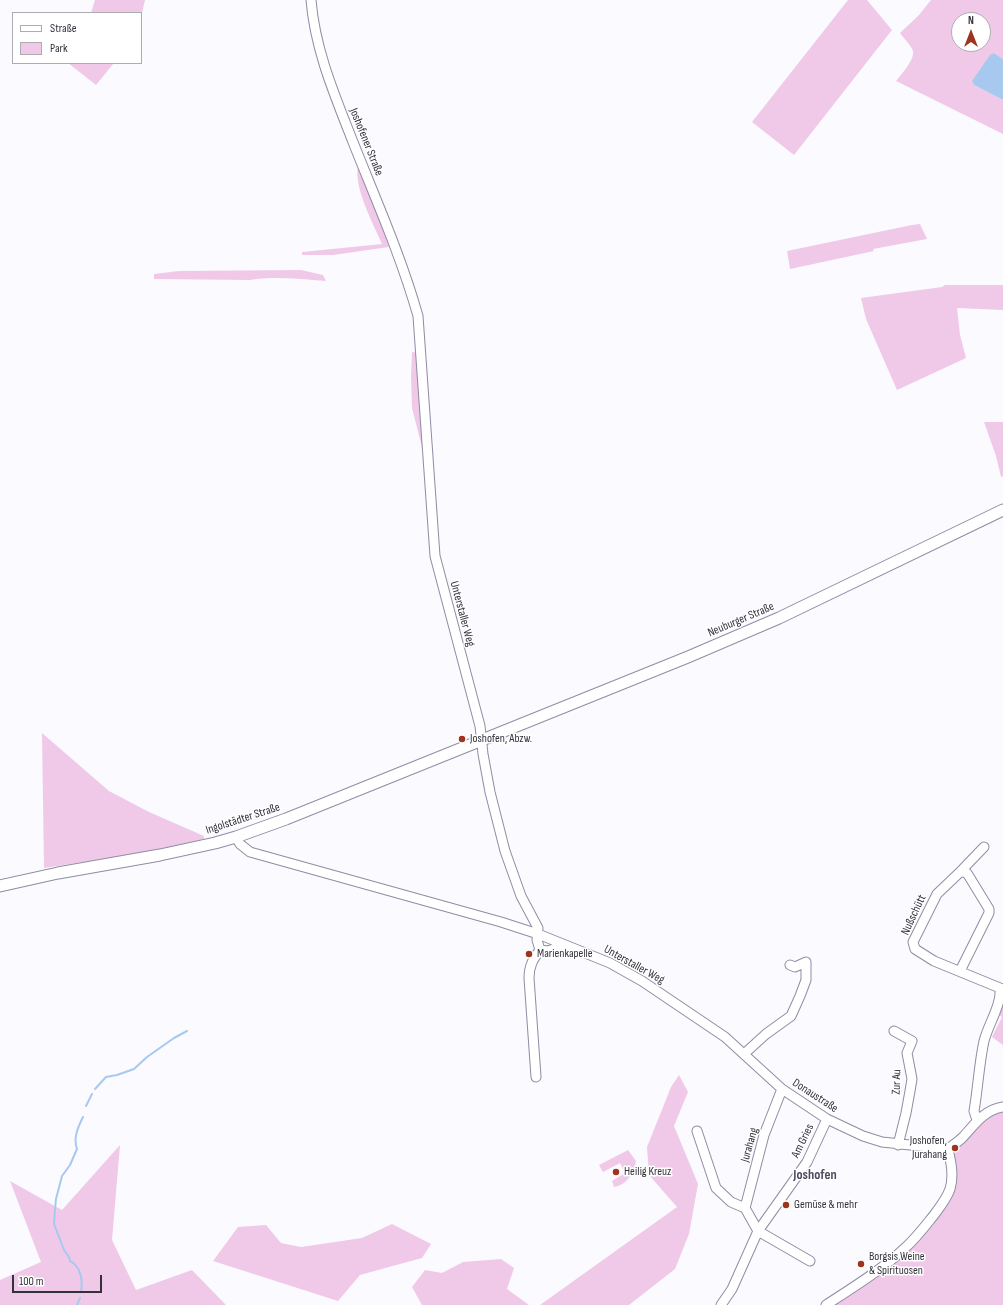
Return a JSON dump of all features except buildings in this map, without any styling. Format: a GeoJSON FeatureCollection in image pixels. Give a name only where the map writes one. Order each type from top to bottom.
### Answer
{"type":"FeatureCollection","features":[{"type":"Feature","properties":{"kind":"main road","name":"Neuburger Straße"},"geometry":{"type":"LineString","coordinates":[[482,739],[688,657],[779,618],[1003,510]]}},
{"type":"Feature","properties":{"kind":"main road","name":"Ingolstädter Straße"},"geometry":{"type":"LineString","coordinates":[[0,886],[58,873],[160,855],[236,837],[286,819],[482,739]]}},
{"type":"Feature","properties":{"kind":"street","name":"Joshofener Straße"},"geometry":{"type":"LineString","coordinates":[[311,0],[312,17],[321,56],[339,108],[388,228],[410,290]]}},
{"type":"Feature","properties":{"kind":"street","name":"Unterstaller Weg"},"geometry":{"type":"LineString","coordinates":[[410,290],[418,316],[435,556],[480,726],[483,754],[490,792],[505,851],[521,896],[538,928],[537,940],[540,950]]}},
{"type":"Feature","properties":{"kind":"street"},"geometry":{"type":"LineString","coordinates":[[236,837],[240,844],[250,852],[501,922],[538,934]]}},
{"type":"Feature","properties":{"kind":"street","name":"Nußschütt"},"geometry":{"type":"LineString","coordinates":[[976,1118],[974,1111],[984,1041],[996,1009],[1000,988],[934,961],[915,949],[913,942],[937,894],[984,847]]}},
{"type":"Feature","properties":{"kind":"street"},"geometry":{"type":"LineString","coordinates":[[959,872],[966,873],[989,909],[989,913],[960,971]]}},
{"type":"Feature","properties":{"kind":"street","name":"Unterstaller Weg"},"geometry":{"type":"LineString","coordinates":[[538,934],[610,963],[693,1014]]}},
{"type":"Feature","properties":{"kind":"street"},"geometry":{"type":"LineString","coordinates":[[536,1076],[529,968],[540,950],[548,951],[565,945]]}},
{"type":"Feature","properties":{"kind":"street"},"geometry":{"type":"LineString","coordinates":[[744,1054],[766,1034],[791,1016],[806,980],[806,962],[795,966],[790,964]]}},
{"type":"Feature","properties":{"kind":"street","name":"Donaustraße"},"geometry":{"type":"LineString","coordinates":[[693,1014],[726,1037],[782,1090],[827,1119],[863,1136],[882,1142],[898,1145],[948,1149]]}},
{"type":"Feature","properties":{"kind":"street","name":"Zur Au"},"geometry":{"type":"LineString","coordinates":[[894,1031],[912,1041],[907,1053],[912,1079],[898,1145]]}},
{"type":"Feature","properties":{"kind":"street","name":"Jurahang"},"geometry":{"type":"LineString","coordinates":[[745,1208],[764,1135],[782,1090]]}},
{"type":"Feature","properties":{"kind":"street"},"geometry":{"type":"LineString","coordinates":[[826,1305],[860,1283],[906,1248],[921,1232],[945,1200],[950,1189],[952,1174],[951,1159],[948,1149],[962,1138],[976,1118],[996,1108],[1003,1107]]}},
{"type":"Feature","properties":{"kind":"street","name":"Am Gries"},"geometry":{"type":"LineString","coordinates":[[721,1305],[732,1289],[758,1231],[807,1162],[827,1119]]}},
{"type":"Feature","properties":{"kind":"street"},"geometry":{"type":"LineString","coordinates":[[697,1131],[716,1188],[731,1202],[745,1208],[758,1231],[810,1261]]}},
{"type":"Feature","properties":{"kind":"green space"},"geometry":{"type":"Polygon","coordinates":[[[95,0],[145,0],[142,13],[91,12],[95,0]]]}},
{"type":"Feature","properties":{"kind":"green space"},"geometry":{"type":"Polygon","coordinates":[[[848,0],[867,0],[892,30],[794,155],[752,122],[848,0]]]}},
{"type":"Feature","properties":{"kind":"green space"},"geometry":{"type":"Polygon","coordinates":[[[931,0],[1003,0],[1003,59],[994,53],[974,85],[1003,100],[1003,134],[896,81],[907,67],[913,54],[911,46],[900,33],[919,15],[931,0]]]}},
{"type":"Feature","properties":{"kind":"green space"},"geometry":{"type":"Polygon","coordinates":[[[69,64],[113,64],[96,85],[69,64]]]}},
{"type":"Feature","properties":{"kind":"green space"},"geometry":{"type":"Polygon","coordinates":[[[359,162],[389,247],[333,255],[302,255],[302,252],[382,244],[360,192],[357,171],[359,162]]]}},
{"type":"Feature","properties":{"kind":"green space"},"geometry":{"type":"Polygon","coordinates":[[[920,224],[927,239],[873,249],[874,251],[790,269],[787,251],[920,224]]]}},
{"type":"Feature","properties":{"kind":"green space"},"geometry":{"type":"Polygon","coordinates":[[[301,270],[323,275],[326,281],[278,278],[250,280],[154,279],[154,274],[179,271],[301,270]]]}},
{"type":"Feature","properties":{"kind":"green space"},"geometry":{"type":"Polygon","coordinates":[[[945,285],[1003,285],[1003,310],[957,308],[960,335],[966,358],[897,390],[866,319],[861,298],[942,287],[945,285]]]}},
{"type":"Feature","properties":{"kind":"green space"},"geometry":{"type":"Polygon","coordinates":[[[412,352],[418,353],[424,455],[412,408],[412,352]]]}},
{"type":"Feature","properties":{"kind":"green space"},"geometry":{"type":"Polygon","coordinates":[[[984,422],[1003,422],[1003,476],[1001,477],[996,456],[984,422]]]}},
{"type":"Feature","properties":{"kind":"green space"},"geometry":{"type":"Polygon","coordinates":[[[42,733],[109,791],[149,812],[204,836],[204,839],[142,853],[44,868],[42,733]]]}},
{"type":"Feature","properties":{"kind":"green space"},"geometry":{"type":"Polygon","coordinates":[[[1003,994],[1003,1045],[992,1037],[1002,1017],[997,1014],[1003,994]]]}},
{"type":"Feature","properties":{"kind":"green space"},"geometry":{"type":"Polygon","coordinates":[[[679,1075],[688,1092],[674,1126],[698,1184],[689,1234],[675,1269],[629,1305],[540,1305],[677,1207],[649,1175],[647,1147],[671,1087],[679,1075]]]}},
{"type":"Feature","properties":{"kind":"green space"},"geometry":{"type":"Polygon","coordinates":[[[1003,1109],[1003,1305],[832,1305],[912,1248],[953,1193],[954,1152],[989,1116],[1003,1109]]]}},
{"type":"Feature","properties":{"kind":"green space"},"geometry":{"type":"Polygon","coordinates":[[[120,1145],[112,1240],[136,1290],[192,1270],[226,1305],[0,1305],[0,1280],[41,1262],[10,1181],[62,1210],[120,1145]]]}},
{"type":"Feature","properties":{"kind":"green space"},"geometry":{"type":"Polygon","coordinates":[[[628,1150],[636,1161],[634,1170],[623,1184],[614,1187],[612,1181],[625,1173],[620,1163],[603,1172],[599,1165],[628,1150]]]}},
{"type":"Feature","properties":{"kind":"green space"},"geometry":{"type":"Polygon","coordinates":[[[392,1224],[431,1244],[422,1258],[360,1275],[338,1301],[213,1261],[238,1227],[266,1225],[281,1243],[301,1247],[362,1238],[392,1224]]]}},
{"type":"Feature","properties":{"kind":"green space"},"geometry":{"type":"Polygon","coordinates":[[[501,1259],[514,1268],[507,1289],[529,1305],[422,1305],[412,1287],[425,1270],[442,1273],[463,1262],[501,1259]]]}},
{"type":"Feature","properties":{"kind":"water"},"geometry":{"type":"Polygon","coordinates":[[[994,53],[1003,59],[1003,100],[974,85],[972,81],[990,55],[994,53]]]}},
{"type":"Feature","properties":{"kind":"waterway"},"geometry":{"type":"LineString","coordinates":[[95,1089],[106,1077],[134,1069],[147,1057],[174,1038],[187,1031]]}},
{"type":"Feature","properties":{"kind":"waterway"},"geometry":{"type":"LineString","coordinates":[[86,1106],[92,1094]]}},
{"type":"Feature","properties":{"kind":"waterway"},"geometry":{"type":"LineString","coordinates":[[81,1292],[82,1283],[79,1270],[77,1266],[70,1261],[64,1250],[54,1224],[56,1199],[62,1176],[70,1165],[77,1149],[76,1137],[83,1117]]}},
{"type":"Feature","properties":{"kind":"waterway"},"geometry":{"type":"LineString","coordinates":[[77,1305],[80,1298]]}},
{"type":"Feature","properties":{"kind":"place","name":"Joshofen, Abzw."},"geometry":{"type":"Point","coordinates":[462,739]}},
{"type":"Feature","properties":{"kind":"place","name":"Marienkapelle"},"geometry":{"type":"Point","coordinates":[529,954]}},
{"type":"Feature","properties":{"kind":"place","name":"Joshofen, Jurahang"},"geometry":{"type":"Point","coordinates":[955,1148]}},
{"type":"Feature","properties":{"kind":"place","name":"Heilig Kreuz"},"geometry":{"type":"Point","coordinates":[616,1172]}},
{"type":"Feature","properties":{"kind":"place","name":"Gemüse & mehr"},"geometry":{"type":"Point","coordinates":[786,1205]}},
{"type":"Feature","properties":{"kind":"place","name":"Borgsis Weine & Spirituosen"},"geometry":{"type":"Point","coordinates":[861,1264]}},
{"type":"Feature","properties":{"kind":"district","name":"Joshofen"},"geometry":{"type":"Point","coordinates":[815,1175]}}]}
